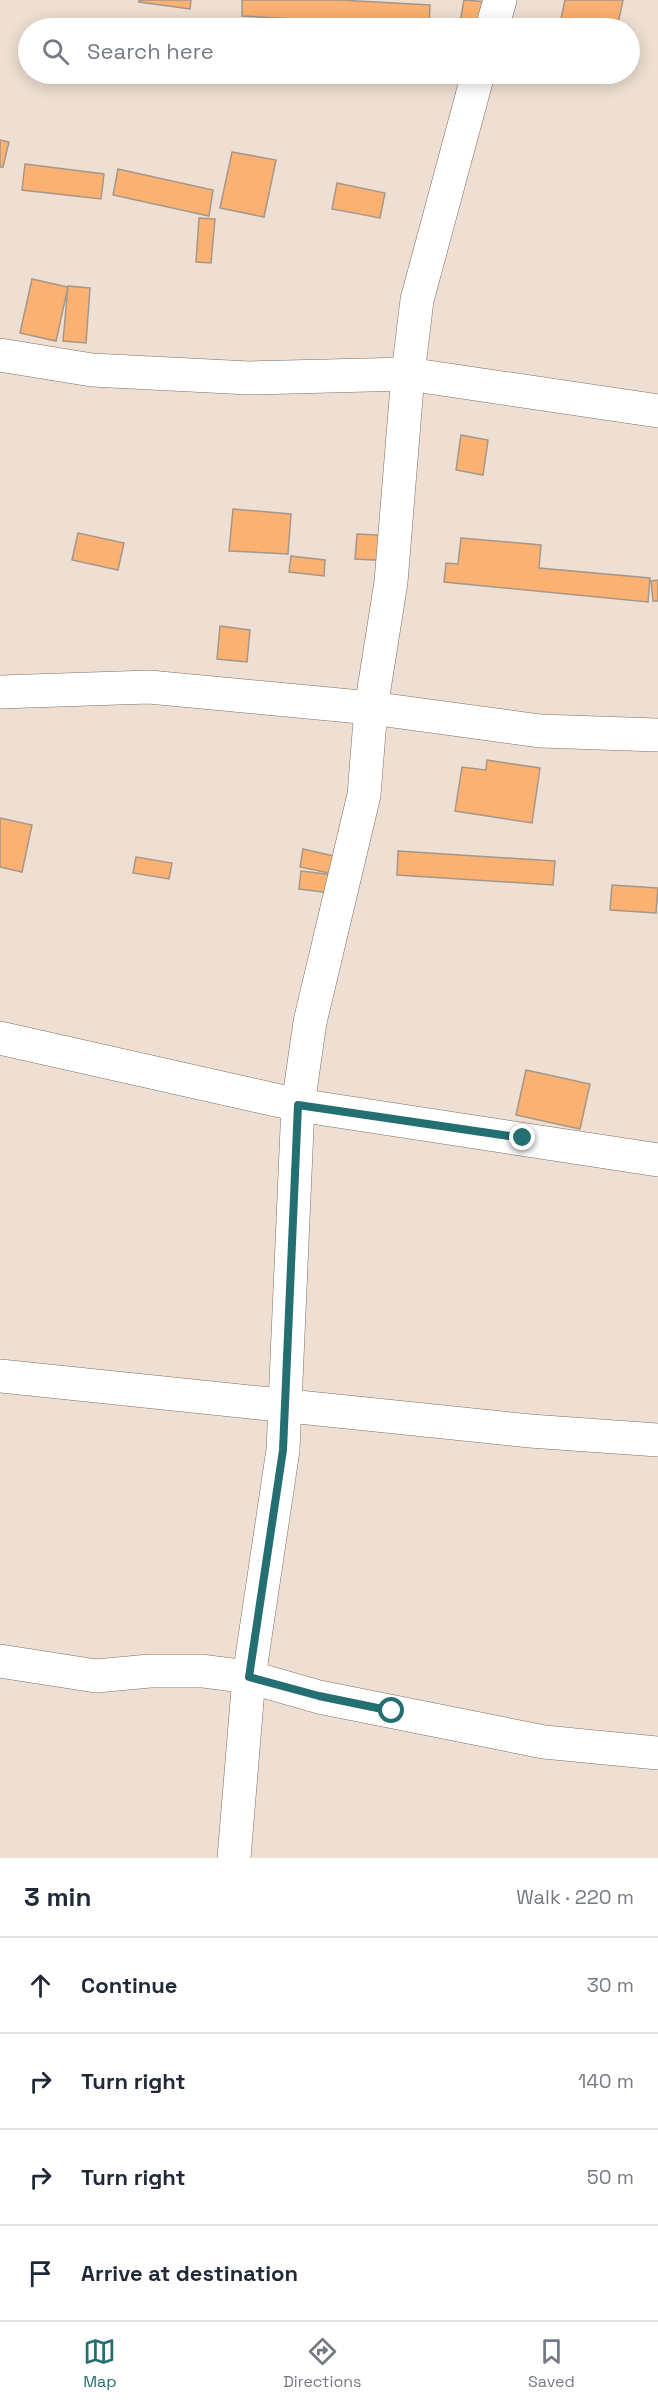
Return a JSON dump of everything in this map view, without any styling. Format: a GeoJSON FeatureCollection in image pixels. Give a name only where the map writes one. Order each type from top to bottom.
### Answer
{"type":"FeatureCollection","features":[{"type":"Feature","properties":{"kind":"street"},"geometry":{"type":"LineString","coordinates":[[495,18],[500,0]]}},
{"type":"Feature","properties":{"kind":"street"},"geometry":{"type":"LineString","coordinates":[[234,1858],[249,1677],[283,1450],[290,1235],[298,1105],[310,1022],[364,795],[370,708],[391,582],[408,374],[417,300],[475,84]]}},
{"type":"Feature","properties":{"kind":"street"},"geometry":{"type":"LineString","coordinates":[[0,355],[92,370],[237,377],[408,374],[658,411]]}},
{"type":"Feature","properties":{"kind":"street"},"geometry":{"type":"LineString","coordinates":[[0,692],[149,687],[370,708],[540,731],[658,735]]}},
{"type":"Feature","properties":{"kind":"street"},"geometry":{"type":"LineString","coordinates":[[0,1038],[298,1105],[658,1160]]}},
{"type":"Feature","properties":{"kind":"street"},"geometry":{"type":"LineString","coordinates":[[0,1376],[531,1431],[658,1440]]}},
{"type":"Feature","properties":{"kind":"street"},"geometry":{"type":"LineString","coordinates":[[0,1662],[96,1676],[150,1671],[202,1671],[249,1677],[319,1696],[544,1742],[658,1753]]}},
{"type":"Feature","properties":{"kind":"building"},"geometry":{"type":"Polygon","coordinates":[[[139,0],[191,0],[190,9],[139,2],[139,0]]]}},
{"type":"Feature","properties":{"kind":"building"},"geometry":{"type":"Polygon","coordinates":[[[242,0],[340,0],[430,5],[429,18],[242,16],[242,0]]]}},
{"type":"Feature","properties":{"kind":"building"},"geometry":{"type":"Polygon","coordinates":[[[464,0],[489,2],[487,18],[461,18],[464,0]]]}},
{"type":"Feature","properties":{"kind":"building"},"geometry":{"type":"Polygon","coordinates":[[[565,0],[623,0],[619,18],[561,18],[565,0]]]}},
{"type":"Feature","properties":{"kind":"building"},"geometry":{"type":"Polygon","coordinates":[[[0,140],[9,142],[3,167],[0,167],[0,140]]]}},
{"type":"Feature","properties":{"kind":"building"},"geometry":{"type":"Polygon","coordinates":[[[232,152],[276,160],[264,217],[220,208],[232,152]]]}},
{"type":"Feature","properties":{"kind":"building"},"geometry":{"type":"Polygon","coordinates":[[[25,164],[104,174],[101,199],[22,190],[25,164]]]}},
{"type":"Feature","properties":{"kind":"building"},"geometry":{"type":"Polygon","coordinates":[[[118,169],[213,190],[209,216],[113,195],[118,169]]]}},
{"type":"Feature","properties":{"kind":"building"},"geometry":{"type":"Polygon","coordinates":[[[337,183],[385,193],[380,218],[332,209],[337,183]]]}},
{"type":"Feature","properties":{"kind":"building"},"geometry":{"type":"Polygon","coordinates":[[[199,218],[215,219],[211,263],[196,262],[199,218]]]}},
{"type":"Feature","properties":{"kind":"building"},"geometry":{"type":"Polygon","coordinates":[[[32,279],[68,287],[56,341],[20,333],[32,279]]]}},
{"type":"Feature","properties":{"kind":"building"},"geometry":{"type":"Polygon","coordinates":[[[68,286],[90,288],[86,343],[63,341],[68,286]]]}},
{"type":"Feature","properties":{"kind":"building"},"geometry":{"type":"Polygon","coordinates":[[[461,435],[488,440],[483,475],[456,470],[461,435]]]}},
{"type":"Feature","properties":{"kind":"building"},"geometry":{"type":"Polygon","coordinates":[[[233,509],[291,514],[288,554],[229,551],[233,509]]]}},
{"type":"Feature","properties":{"kind":"building"},"geometry":{"type":"Polygon","coordinates":[[[78,533],[124,543],[118,570],[72,560],[78,533]]]}},
{"type":"Feature","properties":{"kind":"building"},"geometry":{"type":"Polygon","coordinates":[[[357,534],[394,536],[393,561],[355,559],[357,534]]]}},
{"type":"Feature","properties":{"kind":"building"},"geometry":{"type":"Polygon","coordinates":[[[461,538],[541,545],[539,568],[650,578],[648,602],[444,582],[446,563],[458,564],[461,538]]]}},
{"type":"Feature","properties":{"kind":"building"},"geometry":{"type":"Polygon","coordinates":[[[291,556],[325,560],[324,576],[289,572],[291,556]]]}},
{"type":"Feature","properties":{"kind":"building"},"geometry":{"type":"Polygon","coordinates":[[[658,580],[658,601],[653,601],[651,581],[658,580]]]}},
{"type":"Feature","properties":{"kind":"building"},"geometry":{"type":"Polygon","coordinates":[[[220,626],[250,630],[247,662],[217,659],[220,626]]]}},
{"type":"Feature","properties":{"kind":"building"},"geometry":{"type":"Polygon","coordinates":[[[487,760],[540,768],[532,823],[455,811],[462,767],[486,770],[487,760]]]}},
{"type":"Feature","properties":{"kind":"building"},"geometry":{"type":"Polygon","coordinates":[[[0,818],[32,825],[22,872],[0,867],[0,818]]]}},
{"type":"Feature","properties":{"kind":"building"},"geometry":{"type":"Polygon","coordinates":[[[303,849],[343,858],[339,875],[300,867],[303,849]]]}},
{"type":"Feature","properties":{"kind":"building"},"geometry":{"type":"Polygon","coordinates":[[[398,851],[555,861],[553,885],[397,875],[398,851]]]}},
{"type":"Feature","properties":{"kind":"building"},"geometry":{"type":"Polygon","coordinates":[[[136,857],[172,863],[169,879],[133,873],[136,857]]]}},
{"type":"Feature","properties":{"kind":"building"},"geometry":{"type":"Polygon","coordinates":[[[301,871],[334,875],[331,893],[299,889],[301,871]]]}},
{"type":"Feature","properties":{"kind":"building"},"geometry":{"type":"Polygon","coordinates":[[[612,885],[658,888],[656,913],[610,910],[612,885]]]}},
{"type":"Feature","properties":{"kind":"building"},"geometry":{"type":"Polygon","coordinates":[[[526,1070],[590,1084],[580,1129],[516,1115],[526,1070]]]}},
{"type":"Feature","properties":{"kind":"route"},"geometry":{"type":"LineString","coordinates":[[392,1711],[319,1696],[249,1677],[283,1450],[290,1235],[298,1105],[523,1138]]}}]}
